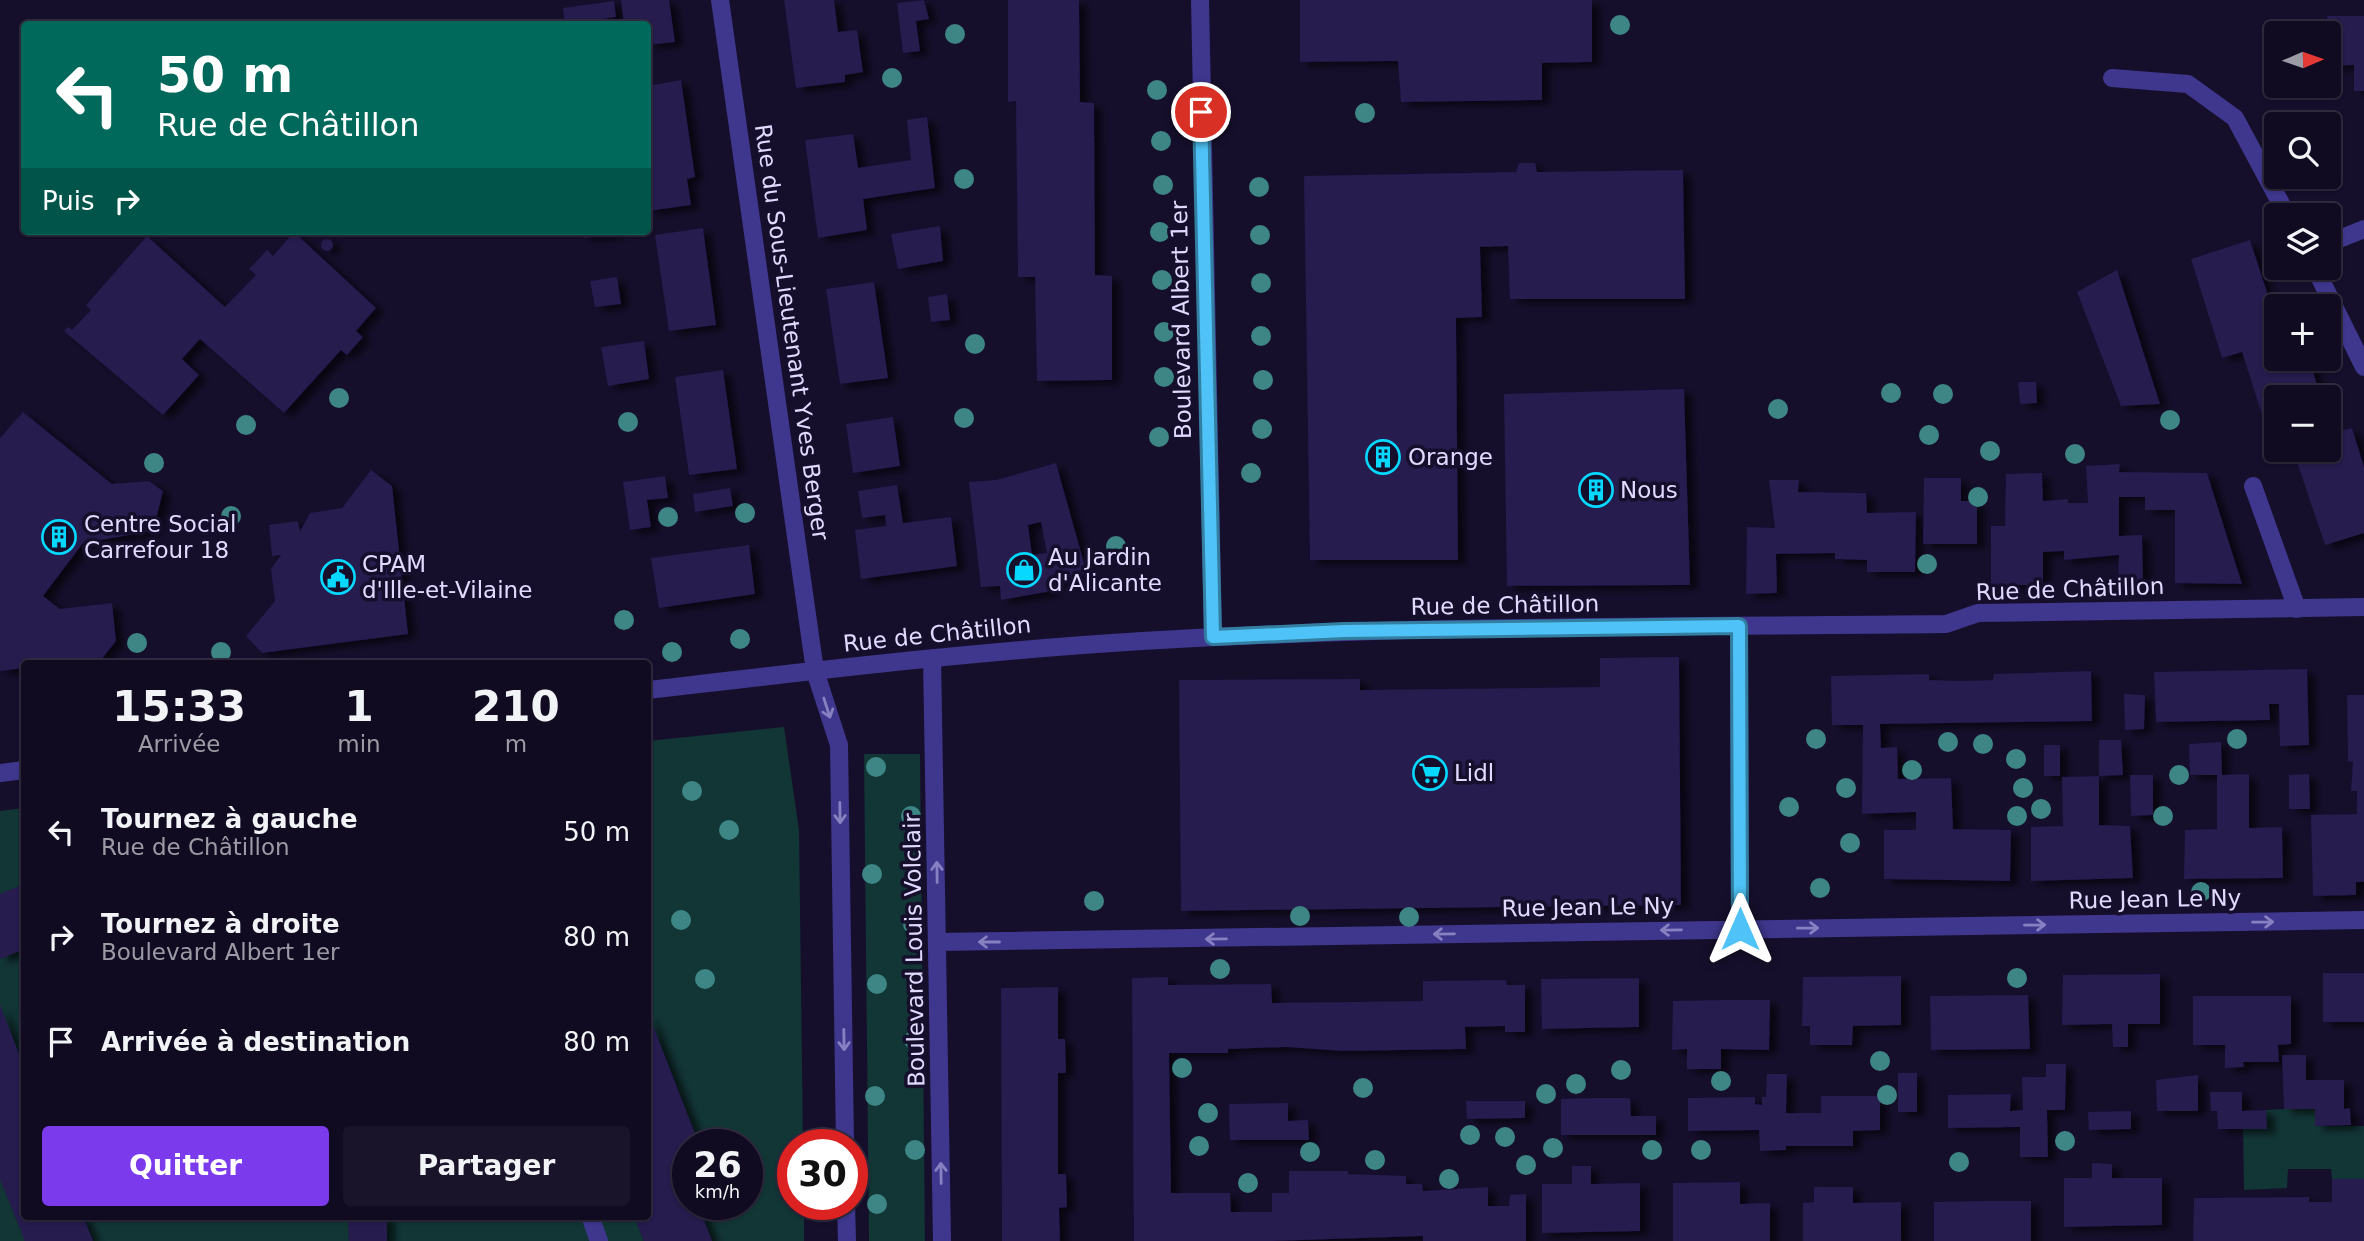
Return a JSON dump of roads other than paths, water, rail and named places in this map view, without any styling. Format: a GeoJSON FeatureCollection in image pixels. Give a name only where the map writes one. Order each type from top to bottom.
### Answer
{"type":"FeatureCollection","features":[{"type":"Feature","properties":{"kind":"street","name":"Rue du Sous-Lieutenant Yves Berger"},"geometry":{"type":"LineString","coordinates":[[720,0],[815,671]]}},
{"type":"Feature","properties":{"kind":"street","name":"Boulevard Albert 1er"},"geometry":{"type":"LineString","coordinates":[[1201,1],[1213,637]]}},
{"type":"Feature","properties":{"kind":"street"},"geometry":{"type":"LineString","coordinates":[[2112,78],[2188,84],[2235,118],[2281,203]]}},
{"type":"Feature","properties":{"kind":"street"},"geometry":{"type":"LineString","coordinates":[[2341,238],[2364,229]]}},
{"type":"Feature","properties":{"kind":"street"},"geometry":{"type":"LineString","coordinates":[[2321,280],[2364,367]]}},
{"type":"Feature","properties":{"kind":"street"},"geometry":{"type":"LineString","coordinates":[[2253,486],[2297,609]]}},
{"type":"Feature","properties":{"kind":"street","name":"Rue de Châtillon"},"geometry":{"type":"LineString","coordinates":[[651,690],[932,658],[1213,637],[1344,631],[1946,624],[1979,612],[2364,607]]}},
{"type":"Feature","properties":{"kind":"street"},"geometry":{"type":"LineString","coordinates":[[1739,626],[1740,929]]}},
{"type":"Feature","properties":{"kind":"street","name":"Boulevard Louis Volclair"},"geometry":{"type":"LineString","coordinates":[[932,658],[942,1241]]}},
{"type":"Feature","properties":{"kind":"street"},"geometry":{"type":"LineString","coordinates":[[815,671],[839,745],[845,1129]]}},
{"type":"Feature","properties":{"kind":"street"},"geometry":{"type":"LineString","coordinates":[[0,773],[21,770]]}},
{"type":"Feature","properties":{"kind":"street","name":"Rue Jean Le Ny"},"geometry":{"type":"LineString","coordinates":[[938,942],[2364,920]]}},
{"type":"Feature","properties":{"kind":"street"},"geometry":{"type":"LineString","coordinates":[[591,1220],[599,1241]]}},
{"type":"Feature","properties":{"kind":"street"},"geometry":{"type":"LineString","coordinates":[[846,1220],[847,1241]]}},
{"type":"Feature","properties":{"kind":"place","name":"Orange"},"geometry":{"type":"Point","coordinates":[1383,457]}},
{"type":"Feature","properties":{"kind":"place","name":"Nous"},"geometry":{"type":"Point","coordinates":[1596,490]}},
{"type":"Feature","properties":{"kind":"place","name":"Centre Social Carrefour 18"},"geometry":{"type":"Point","coordinates":[59,537]}},
{"type":"Feature","properties":{"kind":"place","name":"Au Jardin d'Alicante"},"geometry":{"type":"Point","coordinates":[1024,570]}},
{"type":"Feature","properties":{"kind":"place","name":"CPAM d'Ille-et-Vilaine"},"geometry":{"type":"Point","coordinates":[338,577]}},
{"type":"Feature","properties":{"kind":"place","name":"Lidl"},"geometry":{"type":"Point","coordinates":[1430,773]}}]}
